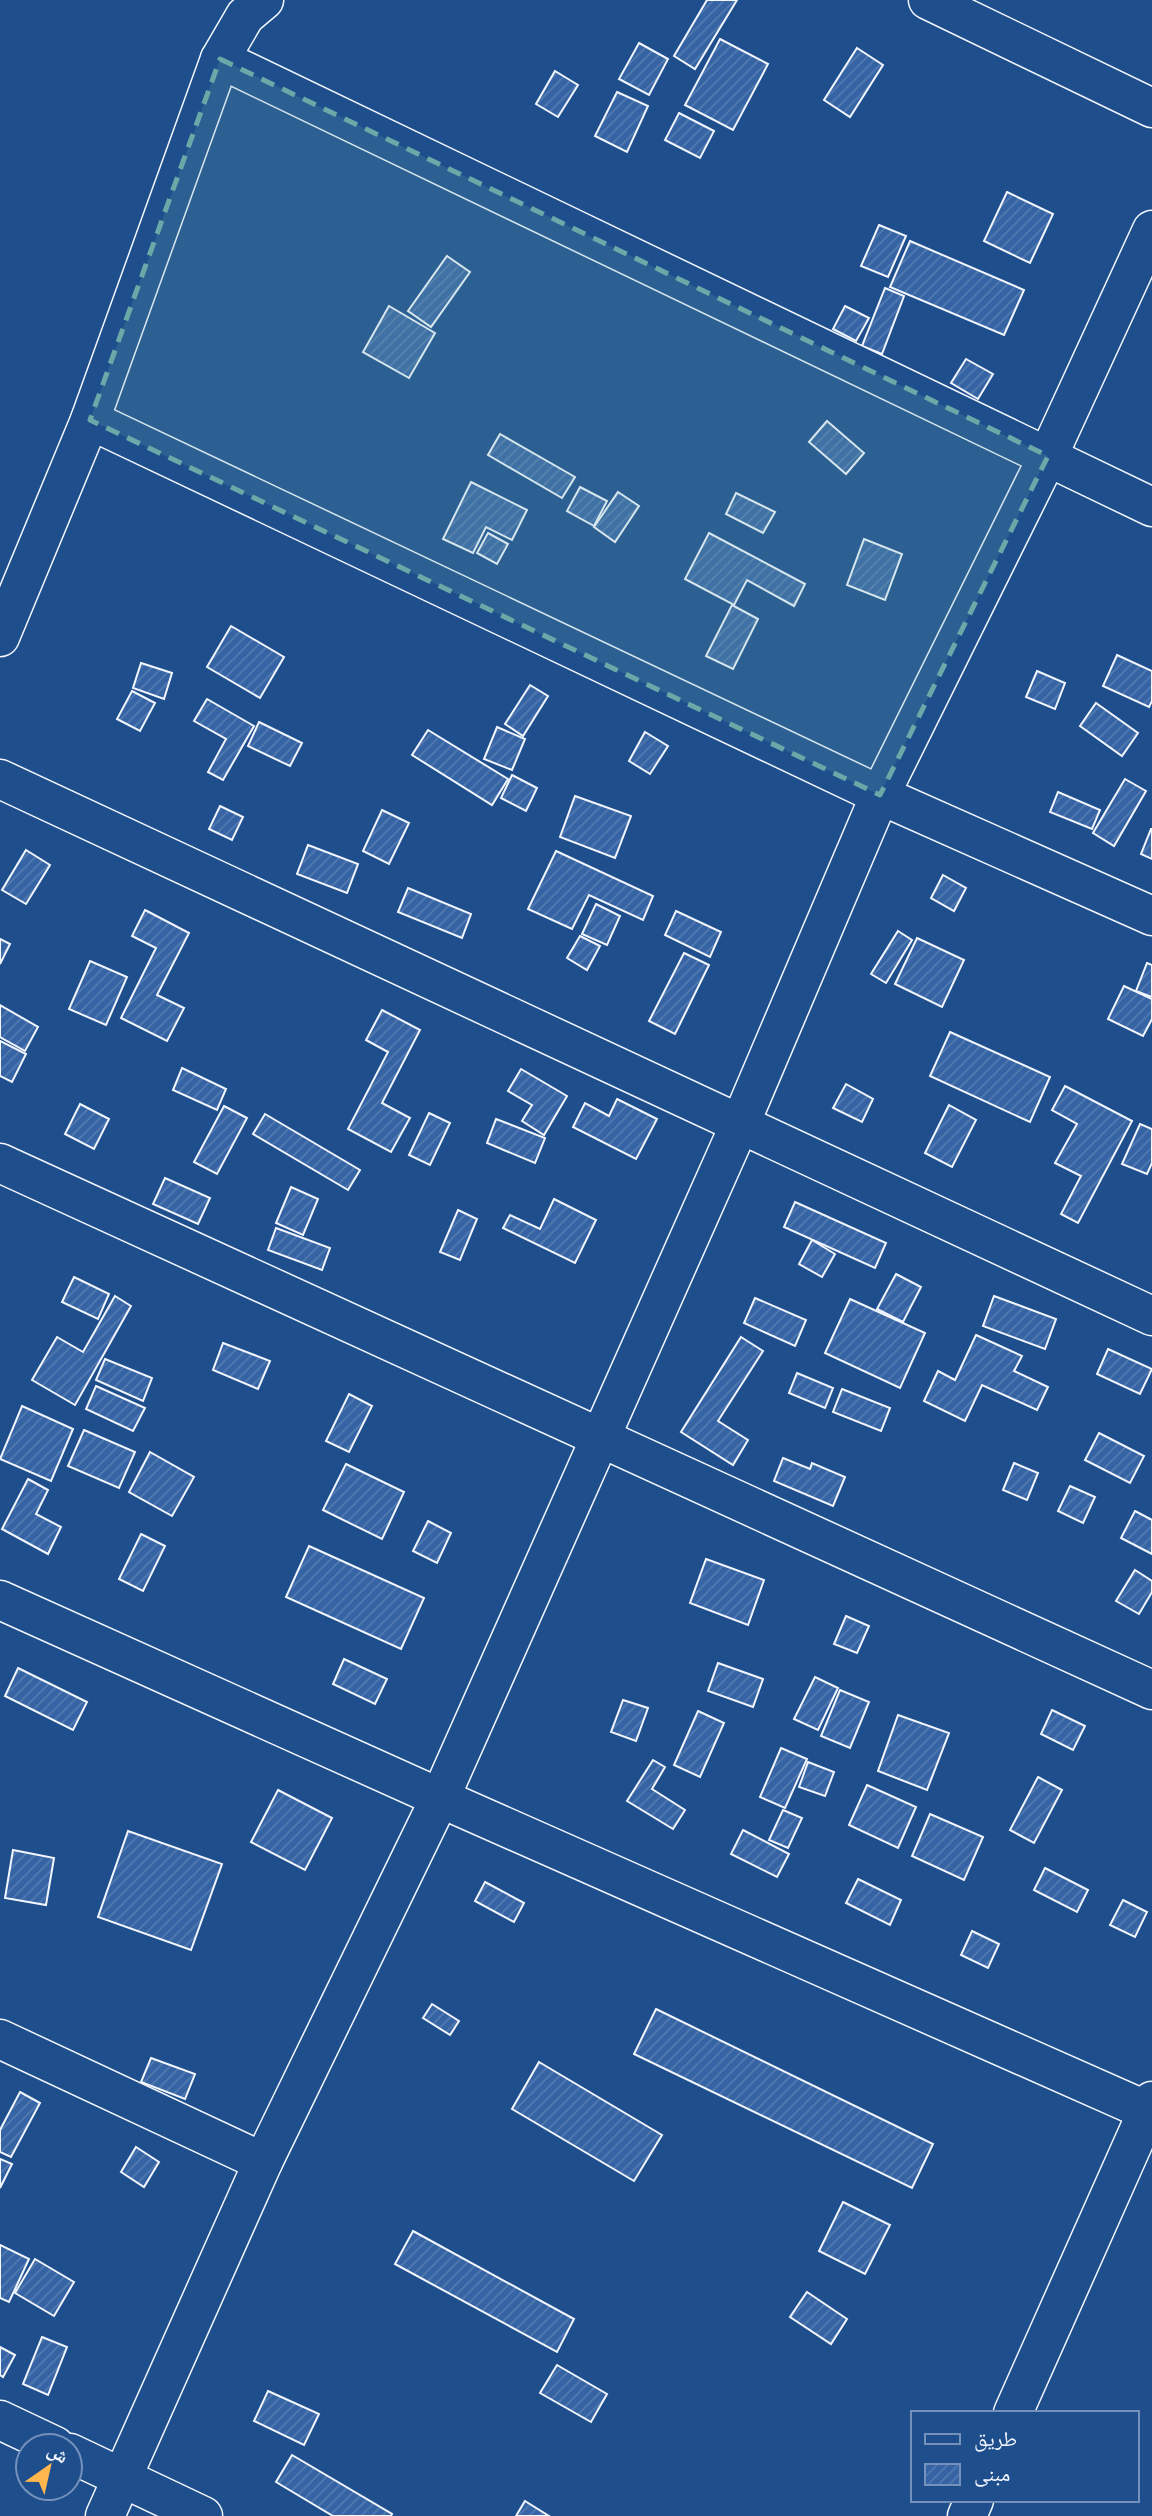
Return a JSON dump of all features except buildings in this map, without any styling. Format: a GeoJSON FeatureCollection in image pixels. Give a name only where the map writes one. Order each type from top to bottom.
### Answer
{"type":"FeatureCollection","features":[{"type":"Feature","properties":{"kind":"street"},"geometry":{"type":"LineString","coordinates":[[0,637],[90,420],[220,59],[245,16],[264,0]]}},
{"type":"Feature","properties":{"kind":"street"},"geometry":{"type":"LineString","coordinates":[[928,0],[1152,108]]}},
{"type":"Feature","properties":{"kind":"street"},"geometry":{"type":"LineString","coordinates":[[220,59],[1152,508]]}},
{"type":"Feature","properties":{"kind":"street"},"geometry":{"type":"LineString","coordinates":[[105,2516],[263,2162],[440,1798],[740,1124],[880,795],[1048,456],[1152,230]]}},
{"type":"Feature","properties":{"kind":"street"},"geometry":{"type":"LineString","coordinates":[[90,420],[880,795],[1152,916]]}},
{"type":"Feature","properties":{"kind":"street"},"geometry":{"type":"LineString","coordinates":[[0,779],[1152,1316]]}},
{"type":"Feature","properties":{"kind":"street"},"geometry":{"type":"LineString","coordinates":[[0,1163],[1152,1690]]}},
{"type":"Feature","properties":{"kind":"street"},"geometry":{"type":"LineString","coordinates":[[0,1600],[440,1798],[1151,2108],[1014,2411]]}},
{"type":"Feature","properties":{"kind":"street"},"geometry":{"type":"LineString","coordinates":[[0,2039],[263,2162]]}},
{"type":"Feature","properties":{"kind":"street"},"geometry":{"type":"LineString","coordinates":[[0,2420],[25,2432]]}},
{"type":"Feature","properties":{"kind":"street"},"geometry":{"type":"LineString","coordinates":[[84,2460],[203,2516]]}},
{"type":"Feature","properties":{"kind":"highlighted area"},"geometry":{"type":"Polygon","coordinates":[[[220,59],[1048,456],[880,795],[90,420],[220,59]]]}}]}
